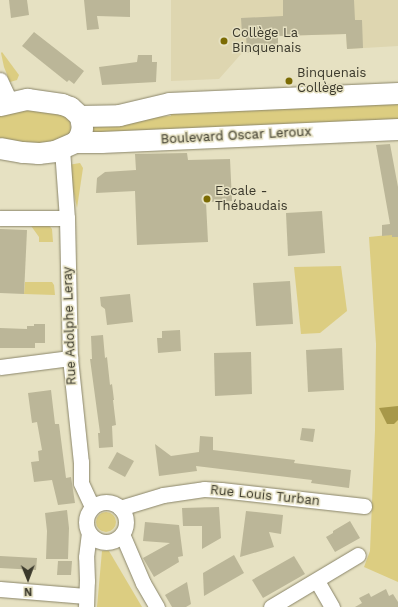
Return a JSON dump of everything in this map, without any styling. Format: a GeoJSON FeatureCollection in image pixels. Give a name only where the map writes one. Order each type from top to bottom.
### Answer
{"type":"FeatureCollection","features":[{"type":"Feature","properties":{"kind":"main road"},"geometry":{"type":"LineString","coordinates":[[80,116],[119,115],[169,103],[398,93]]}},
{"type":"Feature","properties":{"kind":"main road"},"geometry":{"type":"LineString","coordinates":[[5,103],[28,98],[50,101],[70,107],[80,116],[82,122],[81,133],[68,145]]}},
{"type":"Feature","properties":{"kind":"main road","name":"Boulevard Oscar Leroux"},"geometry":{"type":"LineString","coordinates":[[0,148],[10,151],[38,153],[68,145],[101,142],[398,129]]}},
{"type":"Feature","properties":{"kind":"street"},"geometry":{"type":"LineString","coordinates":[[0,80],[5,103]]}},
{"type":"Feature","properties":{"kind":"street","name":"Rue Adolphe Leray"},"geometry":{"type":"LineString","coordinates":[[68,145],[64,190],[67,218],[70,358],[81,462],[97,504]]}},
{"type":"Feature","properties":{"kind":"street","name":"Rue Adolphe Leray"},"geometry":{"type":"LineString","coordinates":[[38,153],[47,157],[52,162],[64,190]]}},
{"type":"Feature","properties":{"kind":"street"},"geometry":{"type":"LineString","coordinates":[[0,218],[67,218]]}},
{"type":"Feature","properties":{"kind":"street"},"geometry":{"type":"LineString","coordinates":[[0,367],[70,358]]}},
{"type":"Feature","properties":{"kind":"street","name":"Rue Louis Turban"},"geometry":{"type":"LineString","coordinates":[[120,508],[163,495],[204,490],[221,490],[364,506]]}},
{"type":"Feature","properties":{"kind":"street"},"geometry":{"type":"LineString","coordinates":[[0,589],[86,594],[85,568],[105,538],[126,521],[120,508],[113,503],[97,504],[85,520],[105,538],[143,583],[157,607]]}},
{"type":"Feature","properties":{"kind":"street"},"geometry":{"type":"LineString","coordinates":[[271,607],[317,581],[358,555]]}},
{"type":"Feature","properties":{"kind":"street"},"geometry":{"type":"LineString","coordinates":[[317,581],[332,607]]}},
{"type":"Feature","properties":{"kind":"shaded area","name":"Collège La Binquenais"},"geometry":{"type":"Polygon","coordinates":[[[171,0],[398,0],[398,46],[347,49],[346,34],[278,36],[278,52],[242,53],[219,79],[171,81],[171,0]]]}},
{"type":"Feature","properties":{"kind":"shaded area"},"geometry":{"type":"Polygon","coordinates":[[[2,52],[19,75],[17,80],[10,82],[4,67],[2,52]]]}},
{"type":"Feature","properties":{"kind":"shaded area"},"geometry":{"type":"Polygon","coordinates":[[[398,100],[398,125],[93,138],[89,120],[171,116],[170,107],[185,106],[186,113],[218,108],[398,100]]]}},
{"type":"Feature","properties":{"kind":"shaded area"},"geometry":{"type":"Polygon","coordinates":[[[14,107],[59,112],[70,120],[71,131],[54,145],[0,140],[0,114],[14,107]]]}},
{"type":"Feature","properties":{"kind":"shaded area"},"geometry":{"type":"Polygon","coordinates":[[[80,163],[83,168],[77,208],[68,165],[80,163]]]}},
{"type":"Feature","properties":{"kind":"shaded area"},"geometry":{"type":"Polygon","coordinates":[[[29,223],[47,223],[52,229],[53,242],[39,242],[39,237],[29,223]]]}},
{"type":"Feature","properties":{"kind":"shaded area"},"geometry":{"type":"Polygon","coordinates":[[[398,234],[398,582],[364,567],[370,551],[375,430],[376,344],[369,237],[398,234]]]}},
{"type":"Feature","properties":{"kind":"shaded area"},"geometry":{"type":"Polygon","coordinates":[[[341,266],[347,311],[320,333],[301,334],[294,267],[341,266]]]}},
{"type":"Feature","properties":{"kind":"shaded area"},"geometry":{"type":"Polygon","coordinates":[[[25,282],[52,282],[54,285],[55,295],[24,294],[25,282]]]}},
{"type":"Feature","properties":{"kind":"shaded area"},"geometry":{"type":"Polygon","coordinates":[[[398,406],[398,420],[394,424],[387,424],[379,408],[398,406]]]}},
{"type":"Feature","properties":{"kind":"shaded area"},"geometry":{"type":"Polygon","coordinates":[[[106,512],[113,515],[116,522],[113,529],[106,532],[99,529],[96,522],[99,515],[106,512]]]}},
{"type":"Feature","properties":{"kind":"shaded area"},"geometry":{"type":"Polygon","coordinates":[[[102,551],[109,551],[142,607],[97,607],[102,551]]]}},
{"type":"Feature","properties":{"kind":"building"},"geometry":{"type":"Polygon","coordinates":[[[9,0],[27,0],[29,15],[11,18],[9,0]]]}},
{"type":"Feature","properties":{"kind":"building"},"geometry":{"type":"Polygon","coordinates":[[[84,0],[130,0],[130,17],[97,16],[99,29],[87,30],[84,0]]]}},
{"type":"Feature","properties":{"kind":"building","name":"Collège La Binquenais"},"geometry":{"type":"Polygon","coordinates":[[[283,0],[354,0],[355,20],[362,20],[363,48],[347,49],[346,34],[278,36],[278,52],[247,53],[246,34],[242,34],[241,18],[283,16],[283,0]]]}},
{"type":"Feature","properties":{"kind":"building"},"geometry":{"type":"Polygon","coordinates":[[[34,32],[84,71],[74,84],[69,80],[67,82],[22,46],[34,32]]]}},
{"type":"Feature","properties":{"kind":"building"},"geometry":{"type":"Polygon","coordinates":[[[138,55],[152,55],[152,62],[157,62],[156,82],[102,85],[99,67],[137,62],[138,55]]]}},
{"type":"Feature","properties":{"kind":"building"},"geometry":{"type":"Polygon","coordinates":[[[390,144],[398,187],[398,237],[392,237],[392,235],[382,236],[382,225],[390,224],[376,145],[390,144]]]}},
{"type":"Feature","properties":{"kind":"building","name":"Escale - Thébaudais"},"geometry":{"type":"Polygon","coordinates":[[[187,153],[188,160],[230,159],[232,201],[206,202],[208,242],[137,245],[135,191],[96,193],[97,178],[105,172],[136,170],[135,154],[187,153]]]}},
{"type":"Feature","properties":{"kind":"building"},"geometry":{"type":"Polygon","coordinates":[[[322,211],[325,253],[288,256],[286,213],[322,211]]]}},
{"type":"Feature","properties":{"kind":"building"},"geometry":{"type":"Polygon","coordinates":[[[0,229],[27,230],[24,294],[0,293],[0,229]]]}},
{"type":"Feature","properties":{"kind":"building"},"geometry":{"type":"Polygon","coordinates":[[[290,281],[293,324],[256,326],[253,283],[290,281]]]}},
{"type":"Feature","properties":{"kind":"building"},"geometry":{"type":"Polygon","coordinates":[[[130,294],[133,322],[107,325],[105,309],[101,306],[100,297],[130,294]]]}},
{"type":"Feature","properties":{"kind":"building"},"geometry":{"type":"Polygon","coordinates":[[[34,324],[45,324],[45,343],[35,343],[35,348],[0,348],[0,328],[27,329],[27,326],[34,326],[34,324]]]}},
{"type":"Feature","properties":{"kind":"building"},"geometry":{"type":"Polygon","coordinates":[[[180,330],[181,351],[158,353],[157,338],[162,338],[162,331],[180,330]]]}},
{"type":"Feature","properties":{"kind":"building"},"geometry":{"type":"Polygon","coordinates":[[[103,335],[105,358],[107,357],[110,385],[112,384],[116,425],[112,426],[113,447],[99,448],[98,433],[100,433],[90,359],[92,359],[91,336],[103,335]]]}},
{"type":"Feature","properties":{"kind":"building"},"geometry":{"type":"Polygon","coordinates":[[[342,348],[344,390],[308,392],[306,350],[342,348]]]}},
{"type":"Feature","properties":{"kind":"building"},"geometry":{"type":"Polygon","coordinates":[[[251,352],[252,394],[215,396],[214,353],[251,352]]]}},
{"type":"Feature","properties":{"kind":"building"},"geometry":{"type":"Polygon","coordinates":[[[51,390],[55,424],[59,424],[66,478],[71,477],[75,503],[58,505],[52,480],[34,482],[31,462],[39,461],[38,451],[42,450],[37,422],[32,423],[28,393],[51,390]]]}},
{"type":"Feature","properties":{"kind":"building"},"geometry":{"type":"Polygon","coordinates":[[[302,428],[315,429],[313,442],[300,440],[302,428]]]}},
{"type":"Feature","properties":{"kind":"building"},"geometry":{"type":"Polygon","coordinates":[[[200,436],[213,437],[213,450],[295,460],[294,463],[351,470],[349,488],[311,483],[312,480],[196,466],[197,471],[159,476],[155,444],[171,456],[199,452],[200,436]]]}},
{"type":"Feature","properties":{"kind":"building"},"geometry":{"type":"Polygon","coordinates":[[[117,452],[134,461],[125,477],[108,468],[117,452]]]}},
{"type":"Feature","properties":{"kind":"building"},"geometry":{"type":"Polygon","coordinates":[[[219,507],[221,538],[202,549],[202,526],[183,526],[182,508],[219,507]]]}},
{"type":"Feature","properties":{"kind":"building"},"geometry":{"type":"Polygon","coordinates":[[[67,510],[69,528],[68,559],[46,559],[47,531],[45,513],[67,510]]]}},
{"type":"Feature","properties":{"kind":"building"},"geometry":{"type":"Polygon","coordinates":[[[246,511],[283,515],[281,534],[269,532],[274,547],[240,557],[246,511]]]}},
{"type":"Feature","properties":{"kind":"building"},"geometry":{"type":"Polygon","coordinates":[[[350,521],[360,538],[335,552],[326,537],[350,521]]]}},
{"type":"Feature","properties":{"kind":"building"},"geometry":{"type":"Polygon","coordinates":[[[145,522],[179,525],[183,556],[178,557],[179,562],[154,577],[143,558],[170,543],[143,541],[145,522]]]}},
{"type":"Feature","properties":{"kind":"building"},"geometry":{"type":"Polygon","coordinates":[[[234,555],[244,573],[204,596],[203,573],[234,555]]]}},
{"type":"Feature","properties":{"kind":"building"},"geometry":{"type":"Polygon","coordinates":[[[0,556],[37,558],[36,570],[0,568],[0,556]]]}},
{"type":"Feature","properties":{"kind":"building"},"geometry":{"type":"Polygon","coordinates":[[[294,556],[305,574],[263,598],[252,580],[294,556]]]}},
{"type":"Feature","properties":{"kind":"building"},"geometry":{"type":"Polygon","coordinates":[[[58,561],[72,561],[71,575],[57,575],[58,561]]]}},
{"type":"Feature","properties":{"kind":"building"},"geometry":{"type":"Polygon","coordinates":[[[187,582],[191,604],[186,607],[172,607],[165,595],[187,582]]]}},
{"type":"Feature","properties":{"kind":"building"},"geometry":{"type":"Polygon","coordinates":[[[386,589],[389,596],[393,594],[398,602],[398,607],[355,607],[362,603],[359,598],[369,593],[371,597],[386,589]]]}},
{"type":"Feature","properties":{"kind":"place","name":"Collège La Binquenais"},"geometry":{"type":"Point","coordinates":[224,41]}},
{"type":"Feature","properties":{"kind":"place","name":"Binquenais Collège"},"geometry":{"type":"Point","coordinates":[289,81]}},
{"type":"Feature","properties":{"kind":"place","name":"Escale - Thébaudais"},"geometry":{"type":"Point","coordinates":[207,199]}}]}
